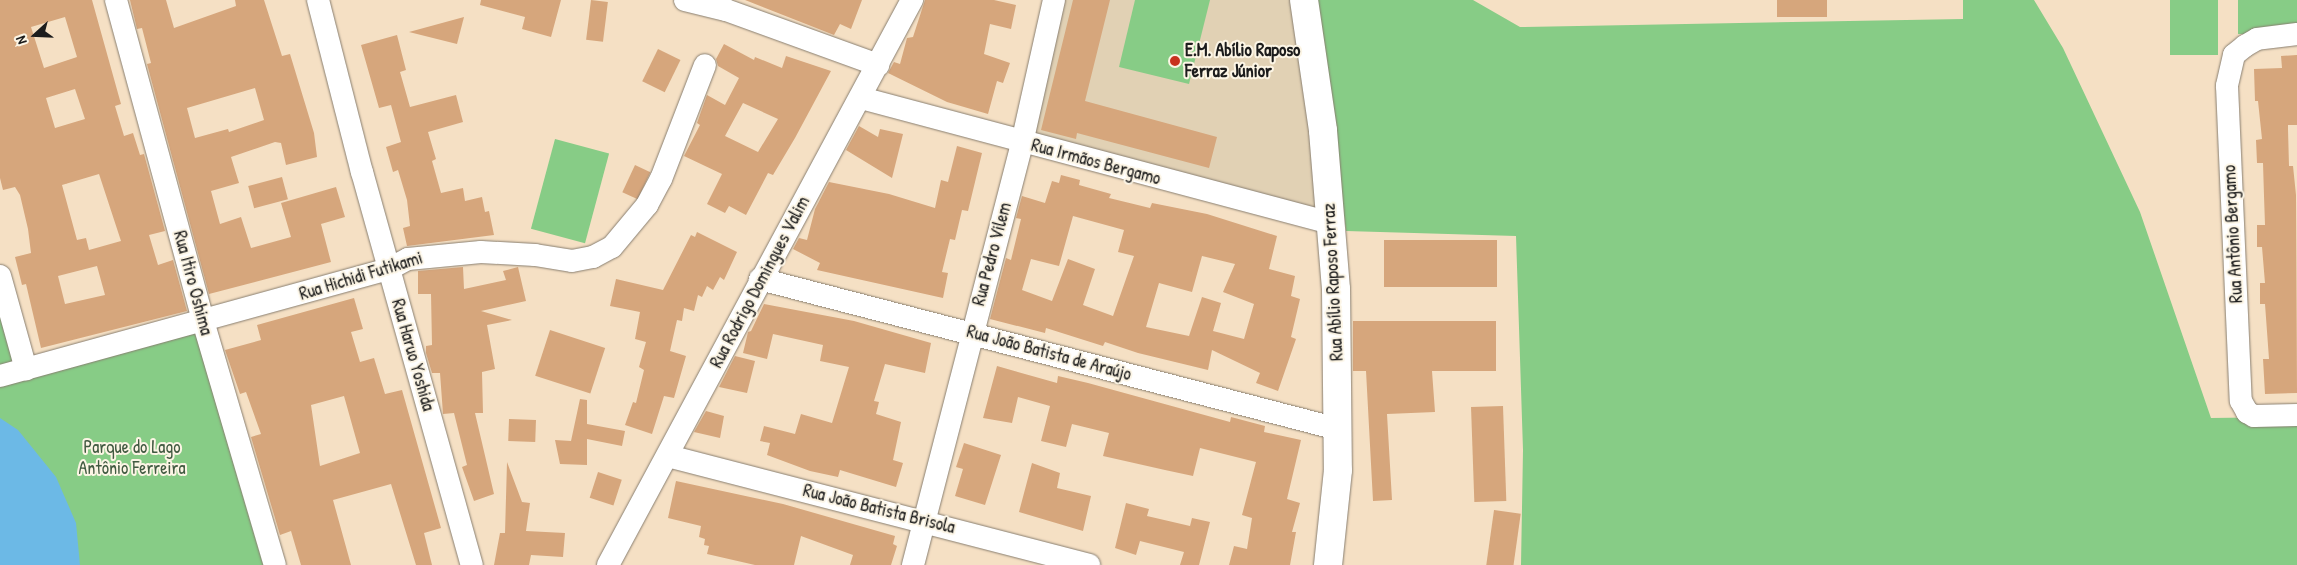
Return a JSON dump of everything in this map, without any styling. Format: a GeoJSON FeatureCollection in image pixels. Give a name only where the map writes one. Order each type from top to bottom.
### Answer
{"type":"FeatureCollection","features":[{"type":"Feature","properties":{"kind":"street","name":"Rua Itiro Oshima"},"geometry":{"type":"LineString","coordinates":[[116,0],[203,322],[275,565]]}},
{"type":"Feature","properties":{"kind":"street","name":"Rua Haruo Yoshida"},"geometry":{"type":"LineString","coordinates":[[318,0],[389,269],[472,565]]}},
{"type":"Feature","properties":{"kind":"street"},"geometry":{"type":"LineString","coordinates":[[685,0],[727,5],[878,65]]}},
{"type":"Feature","properties":{"kind":"street","name":"Rua Rodrigo Domingues Valim"},"geometry":{"type":"LineString","coordinates":[[608,565],[668,456],[760,279],[862,98],[912,0]]}},
{"type":"Feature","properties":{"kind":"street","name":"Rua Pedro Vilem"},"geometry":{"type":"LineString","coordinates":[[913,565],[971,333],[1022,143],[1054,0]]}},
{"type":"Feature","properties":{"kind":"street","name":"Rua Abílio Raposo Ferraz"},"geometry":{"type":"LineString","coordinates":[[1304,0],[1323,131],[1336,289],[1337,489],[1328,565]]}},
{"type":"Feature","properties":{"kind":"street","name":"Rua Antônio Bergamo"},"geometry":{"type":"LineString","coordinates":[[2297,34],[2257,39],[2234,55],[2227,86],[2241,401],[2247,412],[2254,416],[2297,415]]}},
{"type":"Feature","properties":{"kind":"street","name":"Rua Hichidi Futikami"},"geometry":{"type":"LineString","coordinates":[[0,376],[203,322],[389,269],[408,259],[463,253],[508,252],[572,261],[593,257],[612,246],[630,228],[662,179],[705,65]]}},
{"type":"Feature","properties":{"kind":"street","name":"Rua Irmãos Bergamo"},"geometry":{"type":"LineString","coordinates":[[862,98],[1022,143],[1331,223]]}},
{"type":"Feature","properties":{"kind":"street"},"geometry":{"type":"LineString","coordinates":[[0,276],[6,316],[26,369]]}},
{"type":"Feature","properties":{"kind":"street","name":"Rua João Batista de Araújo"},"geometry":{"type":"LineString","coordinates":[[760,279],[1338,429]]}},
{"type":"Feature","properties":{"kind":"street","name":"Rua João Batista Brisola"},"geometry":{"type":"LineString","coordinates":[[668,456],[924,520],[1089,565]]}},
{"type":"Feature","properties":{"kind":"shaded area","name":"E.M. Abílio Raposo Ferraz Júnior"},"geometry":{"type":"Polygon","coordinates":[[[1061,0],[1293,0],[1322,214],[1031,136],[1061,0]]]}},
{"type":"Feature","properties":{"kind":"green space"},"geometry":{"type":"Polygon","coordinates":[[[1135,0],[1210,0],[1189,84],[1119,67],[1135,0]]]}},
{"type":"Feature","properties":{"kind":"green space"},"geometry":{"type":"Polygon","coordinates":[[[1316,0],[1473,0],[1520,27],[1963,19],[1963,0],[2034,0],[2063,48],[2140,212],[2211,418],[2297,417],[2297,565],[1521,565],[1523,450],[1516,236],[1346,231],[1316,0]]]}},
{"type":"Feature","properties":{"kind":"green space"},"geometry":{"type":"Polygon","coordinates":[[[2170,0],[2218,0],[2218,55],[2170,55],[2170,0]]]}},
{"type":"Feature","properties":{"kind":"green space"},"geometry":{"type":"Polygon","coordinates":[[[2238,0],[2297,0],[2297,34],[2238,34],[2238,0]]]}},
{"type":"Feature","properties":{"kind":"green space"},"geometry":{"type":"Polygon","coordinates":[[[555,139],[609,153],[585,243],[531,229],[555,139]]]}},
{"type":"Feature","properties":{"kind":"green space"},"geometry":{"type":"Polygon","coordinates":[[[0,310],[26,369],[0,376],[0,310]]]}},
{"type":"Feature","properties":{"kind":"green space","name":"Parque do Lago Antônio Ferreira"},"geometry":{"type":"Polygon","coordinates":[[[206,328],[275,565],[0,565],[0,382],[206,328]]]}},
{"type":"Feature","properties":{"kind":"water"},"geometry":{"type":"Polygon","coordinates":[[[0,418],[18,430],[56,477],[76,523],[80,565],[0,565],[0,418]]]}},
{"type":"Feature","properties":{"kind":"building"},"geometry":{"type":"Polygon","coordinates":[[[0,0],[92,0],[121,104],[115,106],[124,136],[133,133],[140,155],[144,154],[165,231],[149,235],[158,265],[173,260],[187,311],[41,348],[26,284],[22,285],[15,257],[31,253],[28,229],[20,195],[15,187],[3,190],[0,178],[0,0]],[[65,17],[31,27],[44,68],[77,57],[65,17]],[[75,89],[46,98],[55,128],[85,119],[75,89]],[[99,174],[62,185],[77,240],[86,238],[89,250],[121,241],[99,174]],[[97,266],[58,276],[65,304],[105,295],[97,266]]]}},
{"type":"Feature","properties":{"kind":"building"},"geometry":{"type":"Polygon","coordinates":[[[130,0],[166,0],[174,28],[236,6],[235,0],[264,0],[282,56],[290,54],[314,133],[317,157],[286,165],[281,143],[275,142],[231,157],[239,183],[211,191],[220,224],[241,217],[251,248],[291,237],[281,203],[336,187],[345,217],[321,224],[331,262],[209,294],[147,64],[151,63],[142,28],[137,29],[130,0]],[[255,88],[187,108],[195,138],[228,129],[229,132],[264,120],[255,88]]]}},
{"type":"Feature","properties":{"kind":"building"},"geometry":{"type":"Polygon","coordinates":[[[481,0],[561,0],[551,37],[522,29],[525,17],[480,5],[481,0]]]}},
{"type":"Feature","properties":{"kind":"building"},"geometry":{"type":"Polygon","coordinates":[[[591,0],[608,2],[603,42],[586,40],[591,0]]]}},
{"type":"Feature","properties":{"kind":"building"},"geometry":{"type":"Polygon","coordinates":[[[745,0],[862,0],[851,29],[840,24],[834,35],[745,0]]]}},
{"type":"Feature","properties":{"kind":"building"},"geometry":{"type":"Polygon","coordinates":[[[925,0],[994,0],[1016,5],[1011,29],[990,24],[984,54],[1010,63],[1003,83],[997,81],[988,114],[947,102],[888,73],[894,62],[900,64],[907,38],[913,37],[925,0]]]}},
{"type":"Feature","properties":{"kind":"building"},"geometry":{"type":"Polygon","coordinates":[[[1073,0],[1110,0],[1085,101],[1217,137],[1209,168],[1077,133],[1076,139],[1041,130],[1073,0]]]}},
{"type":"Feature","properties":{"kind":"building"},"geometry":{"type":"Polygon","coordinates":[[[1777,0],[1827,0],[1827,17],[1777,17],[1777,0]]]}},
{"type":"Feature","properties":{"kind":"building"},"geometry":{"type":"Polygon","coordinates":[[[464,17],[457,44],[409,32],[464,17]]]}},
{"type":"Feature","properties":{"kind":"building"},"geometry":{"type":"Polygon","coordinates":[[[397,35],[406,70],[400,72],[410,107],[456,95],[463,122],[428,132],[436,159],[432,161],[441,193],[463,188],[465,201],[482,197],[485,212],[489,211],[494,235],[407,246],[403,228],[410,226],[407,200],[398,170],[393,172],[386,147],[401,142],[391,105],[379,108],[361,45],[397,35]]]}},
{"type":"Feature","properties":{"kind":"building"},"geometry":{"type":"Polygon","coordinates":[[[724,44],[754,60],[755,57],[782,68],[786,56],[831,71],[795,138],[773,175],[768,173],[746,215],[729,206],[725,213],[707,204],[722,174],[684,156],[700,125],[697,123],[707,95],[725,105],[739,78],[718,66],[716,59],[724,44]],[[743,103],[725,136],[758,152],[778,119],[743,103]]]}},
{"type":"Feature","properties":{"kind":"building"},"geometry":{"type":"Polygon","coordinates":[[[658,49],[680,60],[665,92],[642,81],[658,49]]]}},
{"type":"Feature","properties":{"kind":"building"},"geometry":{"type":"Polygon","coordinates":[[[2297,55],[2297,125],[2288,125],[2288,129],[2289,166],[2293,166],[2296,195],[2297,393],[2265,394],[2263,359],[2269,359],[2265,304],[2260,304],[2260,283],[2265,283],[2262,247],[2257,247],[2257,225],[2265,225],[2263,163],[2257,163],[2256,140],[2262,139],[2258,101],[2255,101],[2254,69],[2282,68],[2281,56],[2297,55]]]}},
{"type":"Feature","properties":{"kind":"building"},"geometry":{"type":"Polygon","coordinates":[[[859,126],[878,137],[880,129],[903,134],[892,178],[846,150],[859,126]]]}},
{"type":"Feature","properties":{"kind":"building"},"geometry":{"type":"Polygon","coordinates":[[[957,146],[982,153],[968,211],[962,210],[955,240],[950,239],[942,272],[948,273],[943,298],[817,270],[820,263],[793,249],[799,238],[807,240],[815,209],[829,182],[889,194],[935,208],[941,180],[948,182],[957,146]]]}},
{"type":"Feature","properties":{"kind":"building"},"geometry":{"type":"Polygon","coordinates":[[[635,165],[650,172],[638,199],[622,192],[635,165]]]}},
{"type":"Feature","properties":{"kind":"building"},"geometry":{"type":"Polygon","coordinates":[[[1061,175],[1080,180],[1079,185],[1111,194],[1109,198],[1150,208],[1152,203],[1207,214],[1277,236],[1269,269],[1295,276],[1291,296],[1300,299],[1291,337],[1296,339],[1278,391],[1256,383],[1260,373],[1212,350],[1208,370],[1138,353],[1105,342],[1103,346],[1046,328],[1045,333],[990,319],[1006,258],[1011,260],[1021,219],[1016,218],[1022,196],[1045,203],[1052,181],[1059,183],[1061,175]],[[1073,216],[1059,266],[1031,259],[1022,290],[1052,301],[1068,259],[1095,269],[1083,305],[1113,316],[1134,256],[1118,252],[1124,230],[1073,216]],[[1202,256],[1192,292],[1159,283],[1146,327],[1189,336],[1202,297],[1221,303],[1213,331],[1244,339],[1254,304],[1223,292],[1235,264],[1202,256]]]}},
{"type":"Feature","properties":{"kind":"building"},"geometry":{"type":"Polygon","coordinates":[[[282,177],[288,199],[254,208],[248,186],[282,177]]]}},
{"type":"Feature","properties":{"kind":"building"},"geometry":{"type":"Polygon","coordinates":[[[697,232],[737,252],[724,280],[720,277],[713,290],[707,286],[702,297],[698,295],[694,311],[684,308],[682,321],[677,320],[670,351],[686,356],[674,398],[664,396],[652,434],[625,425],[633,402],[636,403],[644,370],[639,367],[646,342],[635,339],[640,312],[610,306],[616,279],[663,290],[691,235],[695,237],[697,232]]]}},
{"type":"Feature","properties":{"kind":"building"},"geometry":{"type":"Polygon","coordinates":[[[1384,240],[1497,240],[1497,287],[1384,287],[1384,240]]]}},
{"type":"Feature","properties":{"kind":"building"},"geometry":{"type":"Polygon","coordinates":[[[463,267],[464,289],[506,280],[503,271],[518,267],[526,301],[481,311],[512,320],[487,325],[495,369],[482,372],[483,413],[475,413],[494,494],[474,501],[462,467],[467,465],[454,413],[443,414],[440,373],[432,373],[426,353],[426,346],[432,345],[431,294],[418,294],[418,271],[463,267]]]}},
{"type":"Feature","properties":{"kind":"building"},"geometry":{"type":"Polygon","coordinates":[[[354,298],[363,329],[351,332],[360,362],[374,358],[385,394],[402,390],[441,528],[424,533],[432,565],[416,565],[391,484],[333,500],[351,565],[301,565],[291,531],[280,535],[251,437],[261,434],[246,392],[240,394],[225,350],[261,340],[257,325],[354,298]],[[344,396],[311,405],[320,466],[360,453],[344,396]]]}},
{"type":"Feature","properties":{"kind":"building"},"geometry":{"type":"Polygon","coordinates":[[[764,304],[854,321],[931,343],[925,373],[885,364],[874,401],[879,402],[876,414],[901,422],[893,460],[903,463],[896,487],[840,470],[838,477],[810,471],[767,455],[770,443],[760,441],[764,426],[795,434],[801,414],[832,423],[849,367],[820,361],[823,345],[773,334],[767,359],[743,353],[748,332],[751,331],[764,304]]]}},
{"type":"Feature","properties":{"kind":"building"},"geometry":{"type":"Polygon","coordinates":[[[1353,321],[1496,321],[1496,371],[1432,371],[1435,412],[1387,414],[1392,500],[1373,501],[1366,371],[1353,371],[1353,321]]]}},
{"type":"Feature","properties":{"kind":"building"},"geometry":{"type":"Polygon","coordinates":[[[550,330],[605,348],[590,394],[535,376],[550,330]]]}},
{"type":"Feature","properties":{"kind":"building"},"geometry":{"type":"Polygon","coordinates":[[[735,356],[755,361],[747,393],[719,387],[735,356]]]}},
{"type":"Feature","properties":{"kind":"building"},"geometry":{"type":"Polygon","coordinates":[[[997,366],[1057,383],[1058,376],[1088,383],[1230,422],[1231,417],[1265,426],[1264,432],[1301,440],[1287,499],[1300,503],[1292,532],[1296,532],[1290,565],[1229,565],[1234,546],[1247,549],[1252,518],[1242,515],[1256,462],[1200,448],[1193,476],[1103,456],[1109,433],[1072,424],[1066,447],[1041,441],[1050,406],[1018,397],[1012,423],[983,418],[997,366]]]}},
{"type":"Feature","properties":{"kind":"building"},"geometry":{"type":"Polygon","coordinates":[[[580,399],[587,400],[587,424],[625,431],[622,446],[587,439],[587,465],[560,464],[555,440],[571,441],[580,399]]]}},
{"type":"Feature","properties":{"kind":"building"},"geometry":{"type":"Polygon","coordinates":[[[1503,406],[1506,501],[1474,502],[1471,407],[1503,406]]]}},
{"type":"Feature","properties":{"kind":"building"},"geometry":{"type":"Polygon","coordinates":[[[706,411],[724,416],[720,438],[694,432],[706,411]]]}},
{"type":"Feature","properties":{"kind":"building"},"geometry":{"type":"Polygon","coordinates":[[[509,419],[536,420],[535,442],[508,441],[509,419]]]}},
{"type":"Feature","properties":{"kind":"building"},"geometry":{"type":"Polygon","coordinates":[[[964,443],[1001,455],[985,505],[955,496],[963,469],[956,467],[964,443]]]}},
{"type":"Feature","properties":{"kind":"building"},"geometry":{"type":"Polygon","coordinates":[[[507,462],[522,502],[530,503],[526,531],[565,533],[563,557],[531,555],[529,565],[494,565],[500,533],[505,533],[507,462]]]}},
{"type":"Feature","properties":{"kind":"building"},"geometry":{"type":"Polygon","coordinates":[[[1032,463],[1060,473],[1057,488],[1091,496],[1083,531],[1019,512],[1032,463]]]}},
{"type":"Feature","properties":{"kind":"building"},"geometry":{"type":"Polygon","coordinates":[[[598,472],[622,480],[613,505],[590,498],[598,472]]]}},
{"type":"Feature","properties":{"kind":"building"},"geometry":{"type":"Polygon","coordinates":[[[676,481],[783,504],[895,536],[893,544],[897,546],[891,565],[850,565],[853,555],[801,536],[794,565],[755,565],[707,554],[709,546],[704,545],[705,539],[699,537],[701,526],[668,518],[676,481]]]}},
{"type":"Feature","properties":{"kind":"building"},"geometry":{"type":"Polygon","coordinates":[[[1126,503],[1149,509],[1147,516],[1190,526],[1192,518],[1210,522],[1199,565],[1180,565],[1184,552],[1140,541],[1136,555],[1115,548],[1126,503]]]}},
{"type":"Feature","properties":{"kind":"building"},"geometry":{"type":"Polygon","coordinates":[[[1494,510],[1521,514],[1514,565],[1486,565],[1494,510]]]}},
{"type":"Feature","properties":{"kind":"place","name":"E.M. Abílio Raposo Ferraz Júnior"},"geometry":{"type":"Point","coordinates":[1175,61]}}]}
